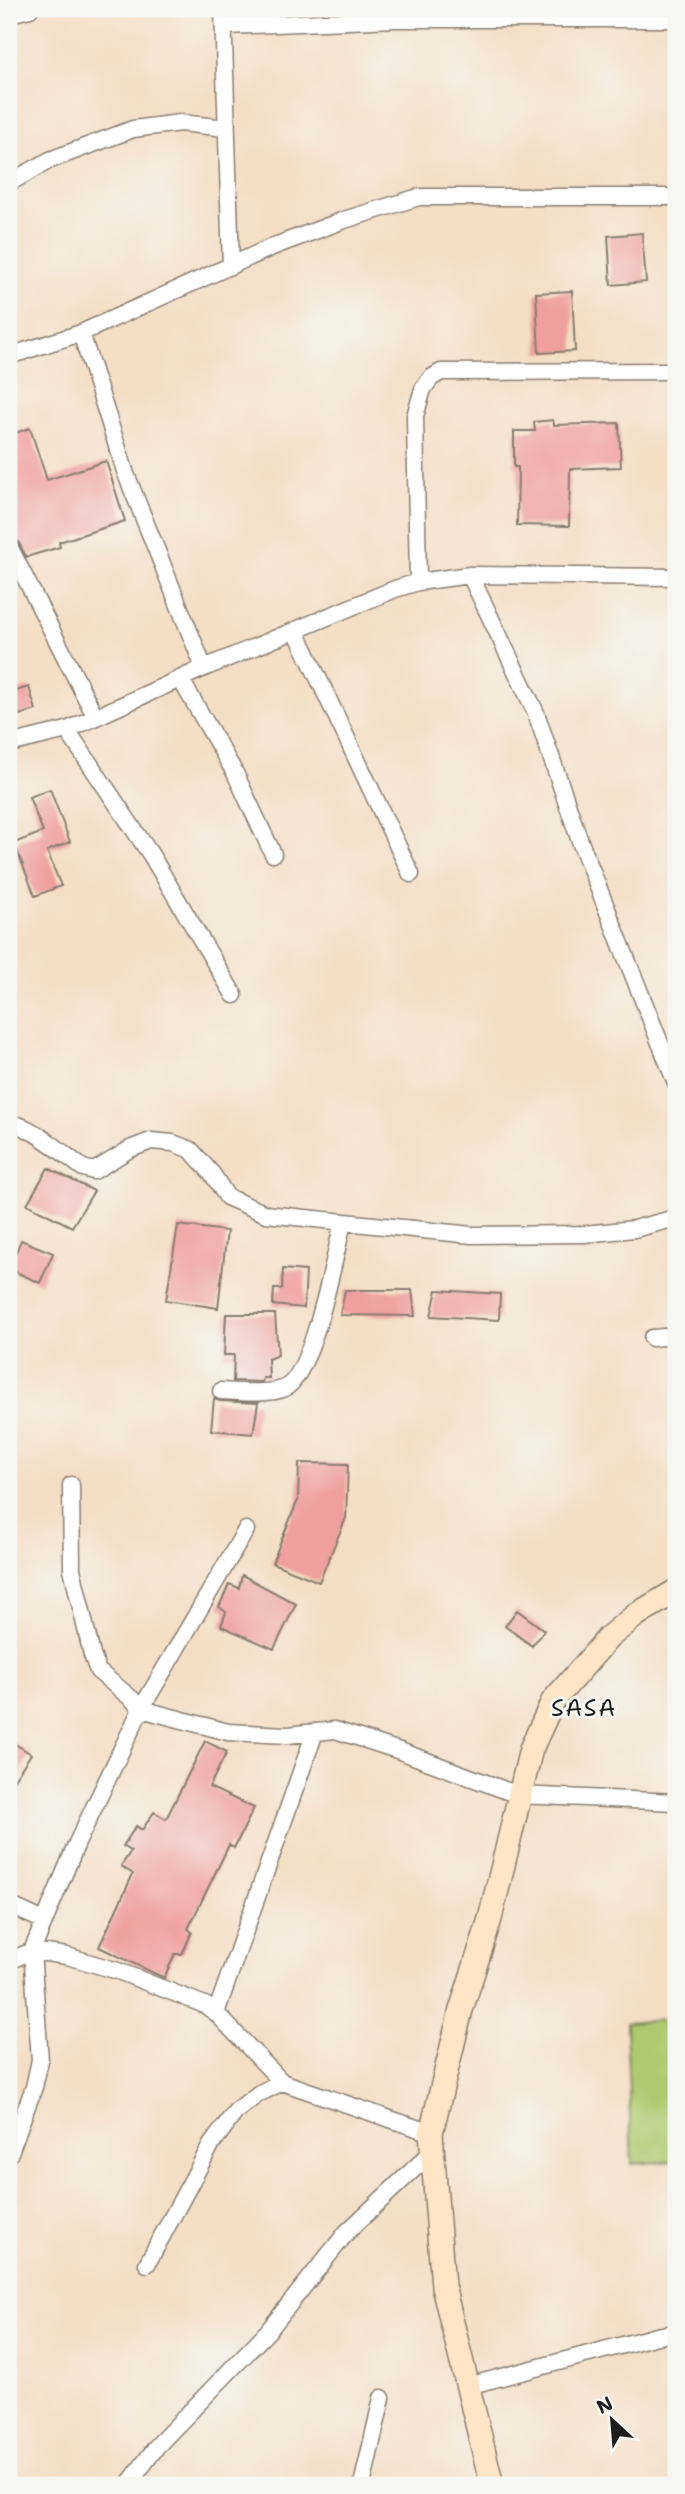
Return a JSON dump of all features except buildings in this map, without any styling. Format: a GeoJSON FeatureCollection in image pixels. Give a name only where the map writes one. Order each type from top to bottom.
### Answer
{"type":"FeatureCollection","features":[{"type":"Feature","properties":{"kind":"street"},"geometry":{"type":"LineString","coordinates":[[9,14],[30,9]]}},
{"type":"Feature","properties":{"kind":"street"},"geometry":{"type":"LineString","coordinates":[[223,9],[231,267]]}},
{"type":"Feature","properties":{"kind":"street"},"geometry":{"type":"LineString","coordinates":[[225,26],[396,19],[676,19]]}},
{"type":"Feature","properties":{"kind":"street"},"geometry":{"type":"LineString","coordinates":[[9,183],[50,160],[133,129],[180,123],[226,128]]}},
{"type":"Feature","properties":{"kind":"street"},"geometry":{"type":"LineString","coordinates":[[9,356],[80,333],[272,247],[344,220],[419,197],[676,197]]}},
{"type":"Feature","properties":{"kind":"street"},"geometry":{"type":"LineString","coordinates":[[80,333],[126,474],[204,668]]}},
{"type":"Feature","properties":{"kind":"street"},"geometry":{"type":"LineString","coordinates":[[418,582],[415,416],[423,389],[430,378],[441,372],[676,371]]}},
{"type":"Feature","properties":{"kind":"street"},"geometry":{"type":"LineString","coordinates":[[9,546],[95,716]]}},
{"type":"Feature","properties":{"kind":"street"},"geometry":{"type":"LineString","coordinates":[[470,575],[536,713],[582,844],[676,1083]]}},
{"type":"Feature","properties":{"kind":"street"},"geometry":{"type":"LineString","coordinates":[[9,744],[67,730],[204,668],[418,582],[470,575],[676,576]]}},
{"type":"Feature","properties":{"kind":"street"},"geometry":{"type":"LineString","coordinates":[[296,631],[411,874]]}},
{"type":"Feature","properties":{"kind":"street"},"geometry":{"type":"LineString","coordinates":[[181,680],[235,773],[273,854]]}},
{"type":"Feature","properties":{"kind":"street"},"geometry":{"type":"LineString","coordinates":[[67,730],[151,855],[234,995]]}},
{"type":"Feature","properties":{"kind":"street"},"geometry":{"type":"LineString","coordinates":[[9,1124],[26,1127],[83,1168],[94,1171],[130,1149],[151,1141],[173,1143],[191,1150],[213,1175],[227,1198],[265,1214],[472,1235],[584,1234],[634,1229],[676,1218]]}},
{"type":"Feature","properties":{"kind":"street"},"geometry":{"type":"LineString","coordinates":[[221,1391],[252,1392],[285,1388],[300,1373],[320,1317],[343,1222]]}},
{"type":"Feature","properties":{"kind":"street"},"geometry":{"type":"LineString","coordinates":[[652,1338],[676,1336]]}},
{"type":"Feature","properties":{"kind":"street"},"geometry":{"type":"LineString","coordinates":[[71,1485],[72,1569],[92,1655],[98,1671],[141,1709],[228,1732],[288,1735],[335,1730],[400,1751],[518,1796],[676,1802]]}},
{"type":"Feature","properties":{"kind":"street"},"geometry":{"type":"LineString","coordinates":[[9,2155],[34,2087],[40,2060],[32,1951],[77,1843],[141,1709],[246,1530]]}},
{"type":"Feature","properties":{"kind":"street"},"geometry":{"type":"LineString","coordinates":[[492,2485],[443,2286],[432,2142],[461,2010],[490,1919],[531,1749],[553,1701],[609,1637],[636,1615],[676,1591]]}},
{"type":"Feature","properties":{"kind":"street"},"geometry":{"type":"LineString","coordinates":[[216,2013],[315,1732]]}},
{"type":"Feature","properties":{"kind":"street"},"geometry":{"type":"LineString","coordinates":[[9,1905],[44,1922]]}},
{"type":"Feature","properties":{"kind":"street"},"geometry":{"type":"LineString","coordinates":[[9,1961],[32,1951],[67,1956],[118,1971],[205,2005],[216,2013],[282,2082],[432,2142]]}},
{"type":"Feature","properties":{"kind":"street"},"geometry":{"type":"LineString","coordinates":[[147,2264],[211,2145],[236,2111],[258,2094],[282,2082]]}},
{"type":"Feature","properties":{"kind":"street"},"geometry":{"type":"LineString","coordinates":[[128,2485],[157,2446],[268,2331],[347,2232],[432,2142]]}},
{"type":"Feature","properties":{"kind":"street"},"geometry":{"type":"LineString","coordinates":[[468,2386],[676,2333]]}},
{"type":"Feature","properties":{"kind":"street"},"geometry":{"type":"LineString","coordinates":[[362,2485],[382,2398]]}},
{"type":"Feature","properties":{"kind":"green space"},"geometry":{"type":"Polygon","coordinates":[[[676,2019],[676,2161],[632,2164],[626,2023],[676,2019]]]}},
{"type":"Feature","properties":{"kind":"district","name":"SASA"},"geometry":{"type":"Point","coordinates":[584,1708]}}]}
